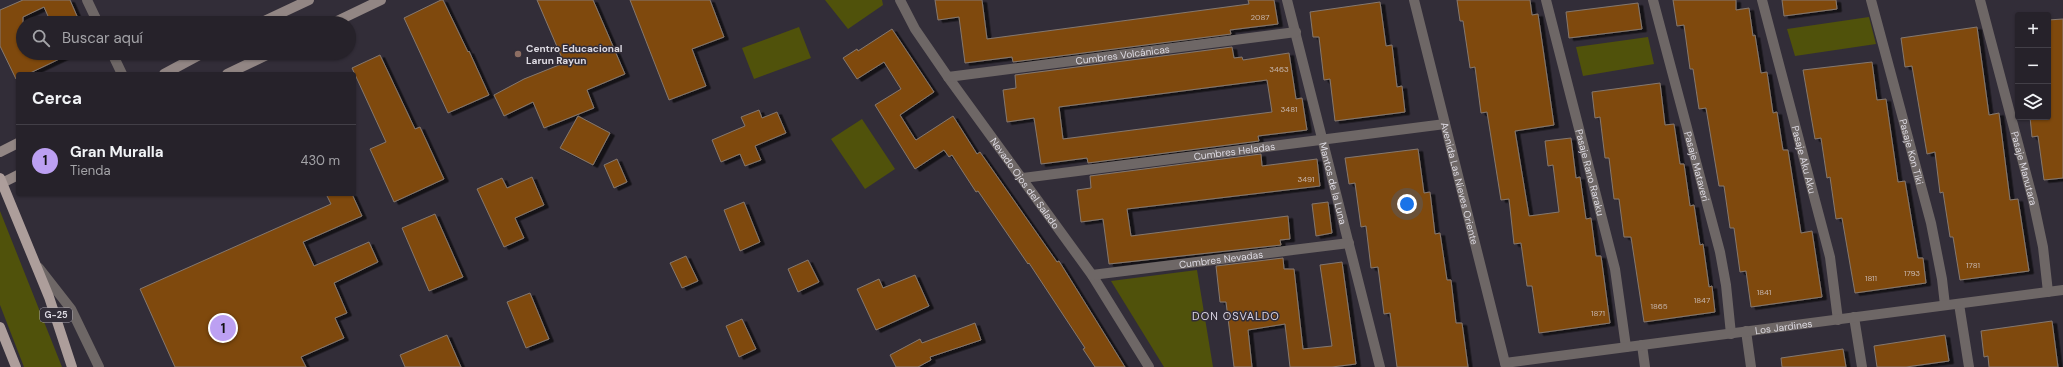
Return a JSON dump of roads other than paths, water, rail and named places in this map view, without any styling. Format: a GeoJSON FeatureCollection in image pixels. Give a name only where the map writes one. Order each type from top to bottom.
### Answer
{"type":"FeatureCollection","features":[{"type":"Feature","properties":{"kind":"main road"},"geometry":{"type":"LineString","coordinates":[[275,16],[309,0]]}},
{"type":"Feature","properties":{"kind":"main road"},"geometry":{"type":"LineString","coordinates":[[348,16],[381,0]]}},
{"type":"Feature","properties":{"kind":"main road"},"geometry":{"type":"LineString","coordinates":[[168,72],[190,60]]}},
{"type":"Feature","properties":{"kind":"main road"},"geometry":{"type":"LineString","coordinates":[[232,72],[257,60]]}},
{"type":"Feature","properties":{"kind":"main road"},"geometry":{"type":"LineString","coordinates":[[0,152],[16,144]]}},
{"type":"Feature","properties":{"kind":"main road"},"geometry":{"type":"LineString","coordinates":[[1,182],[16,176]]}},
{"type":"Feature","properties":{"kind":"main road","name":"G-25"},"geometry":{"type":"LineString","coordinates":[[1,182],[36,264],[59,324],[72,367]]}},
{"type":"Feature","properties":{"kind":"main road"},"geometry":{"type":"LineString","coordinates":[[0,327],[16,367]]}},
{"type":"Feature","properties":{"kind":"street"},"geometry":{"type":"LineString","coordinates":[[87,0],[95,16]]}},
{"type":"Feature","properties":{"kind":"street","name":"Nevado Ojos del Salado"},"geometry":{"type":"LineString","coordinates":[[900,0],[915,29],[948,77],[1023,178],[1092,275],[1149,367]]}},
{"type":"Feature","properties":{"kind":"street","name":"Mantos de la Luna"},"geometry":{"type":"LineString","coordinates":[[1287,0],[1380,367]]}},
{"type":"Feature","properties":{"kind":"street","name":"Avenida Las Nieves Oriente"},"geometry":{"type":"LineString","coordinates":[[1414,0],[1505,365]]}},
{"type":"Feature","properties":{"kind":"street","name":"Pasaje Rano Raraku"},"geometry":{"type":"LineString","coordinates":[[1546,0],[1615,269],[1626,347]]}},
{"type":"Feature","properties":{"kind":"street","name":"Pasaje Mataveri"},"geometry":{"type":"LineString","coordinates":[[1654,0],[1720,252],[1726,285],[1731,334]]}},
{"type":"Feature","properties":{"kind":"street","name":"Pasaje Aku Aku"},"geometry":{"type":"LineString","coordinates":[[1762,0],[1830,257],[1838,320]]}},
{"type":"Feature","properties":{"kind":"street","name":"Pasaje Kon Tiki"},"geometry":{"type":"LineString","coordinates":[[1871,0],[1930,223],[1942,279],[1945,305]]}},
{"type":"Feature","properties":{"kind":"street","name":"Pasaje Manutara"},"geometry":{"type":"LineString","coordinates":[[1980,0],[2033,200],[2043,247],[2048,292]]}},
{"type":"Feature","properties":{"kind":"street","name":"Cumbres Volcánicas"},"geometry":{"type":"LineString","coordinates":[[948,77],[1296,32]]}},
{"type":"Feature","properties":{"kind":"street"},"geometry":{"type":"LineString","coordinates":[[115,60],[121,72]]}},
{"type":"Feature","properties":{"kind":"street","name":"Cumbres Heladas"},"geometry":{"type":"LineString","coordinates":[[1023,178],[1445,124]]}},
{"type":"Feature","properties":{"kind":"street","name":"Cumbres Nevadas"},"geometry":{"type":"LineString","coordinates":[[1092,275],[1349,243]]}},
{"type":"Feature","properties":{"kind":"street"},"geometry":{"type":"LineString","coordinates":[[36,264],[70,309],[98,367]]}},
{"type":"Feature","properties":{"kind":"street","name":"Los Jardines"},"geometry":{"type":"LineString","coordinates":[[1505,365],[1626,347],[2063,290]]}},
{"type":"Feature","properties":{"kind":"street"},"geometry":{"type":"LineString","coordinates":[[1959,304],[1969,367]]}},
{"type":"Feature","properties":{"kind":"street"},"geometry":{"type":"LineString","coordinates":[[1854,317],[1862,367]]}},
{"type":"Feature","properties":{"kind":"street"},"geometry":{"type":"LineString","coordinates":[[1746,332],[1751,367]]}},
{"type":"Feature","properties":{"kind":"street"},"geometry":{"type":"LineString","coordinates":[[1642,345],[1645,367]]}},
{"type":"Feature","properties":{"kind":"place","name":"Centro Educacional Larun Rayun"},"geometry":{"type":"Point","coordinates":[518,54]}},
{"type":"Feature","properties":{"kind":"place","name":"Gran Muralla"},"geometry":{"type":"Point","coordinates":[223,328]}},
{"type":"Feature","properties":{"kind":"district","name":"DON OSVALDO"},"geometry":{"type":"Point","coordinates":[1236,316]}}]}
